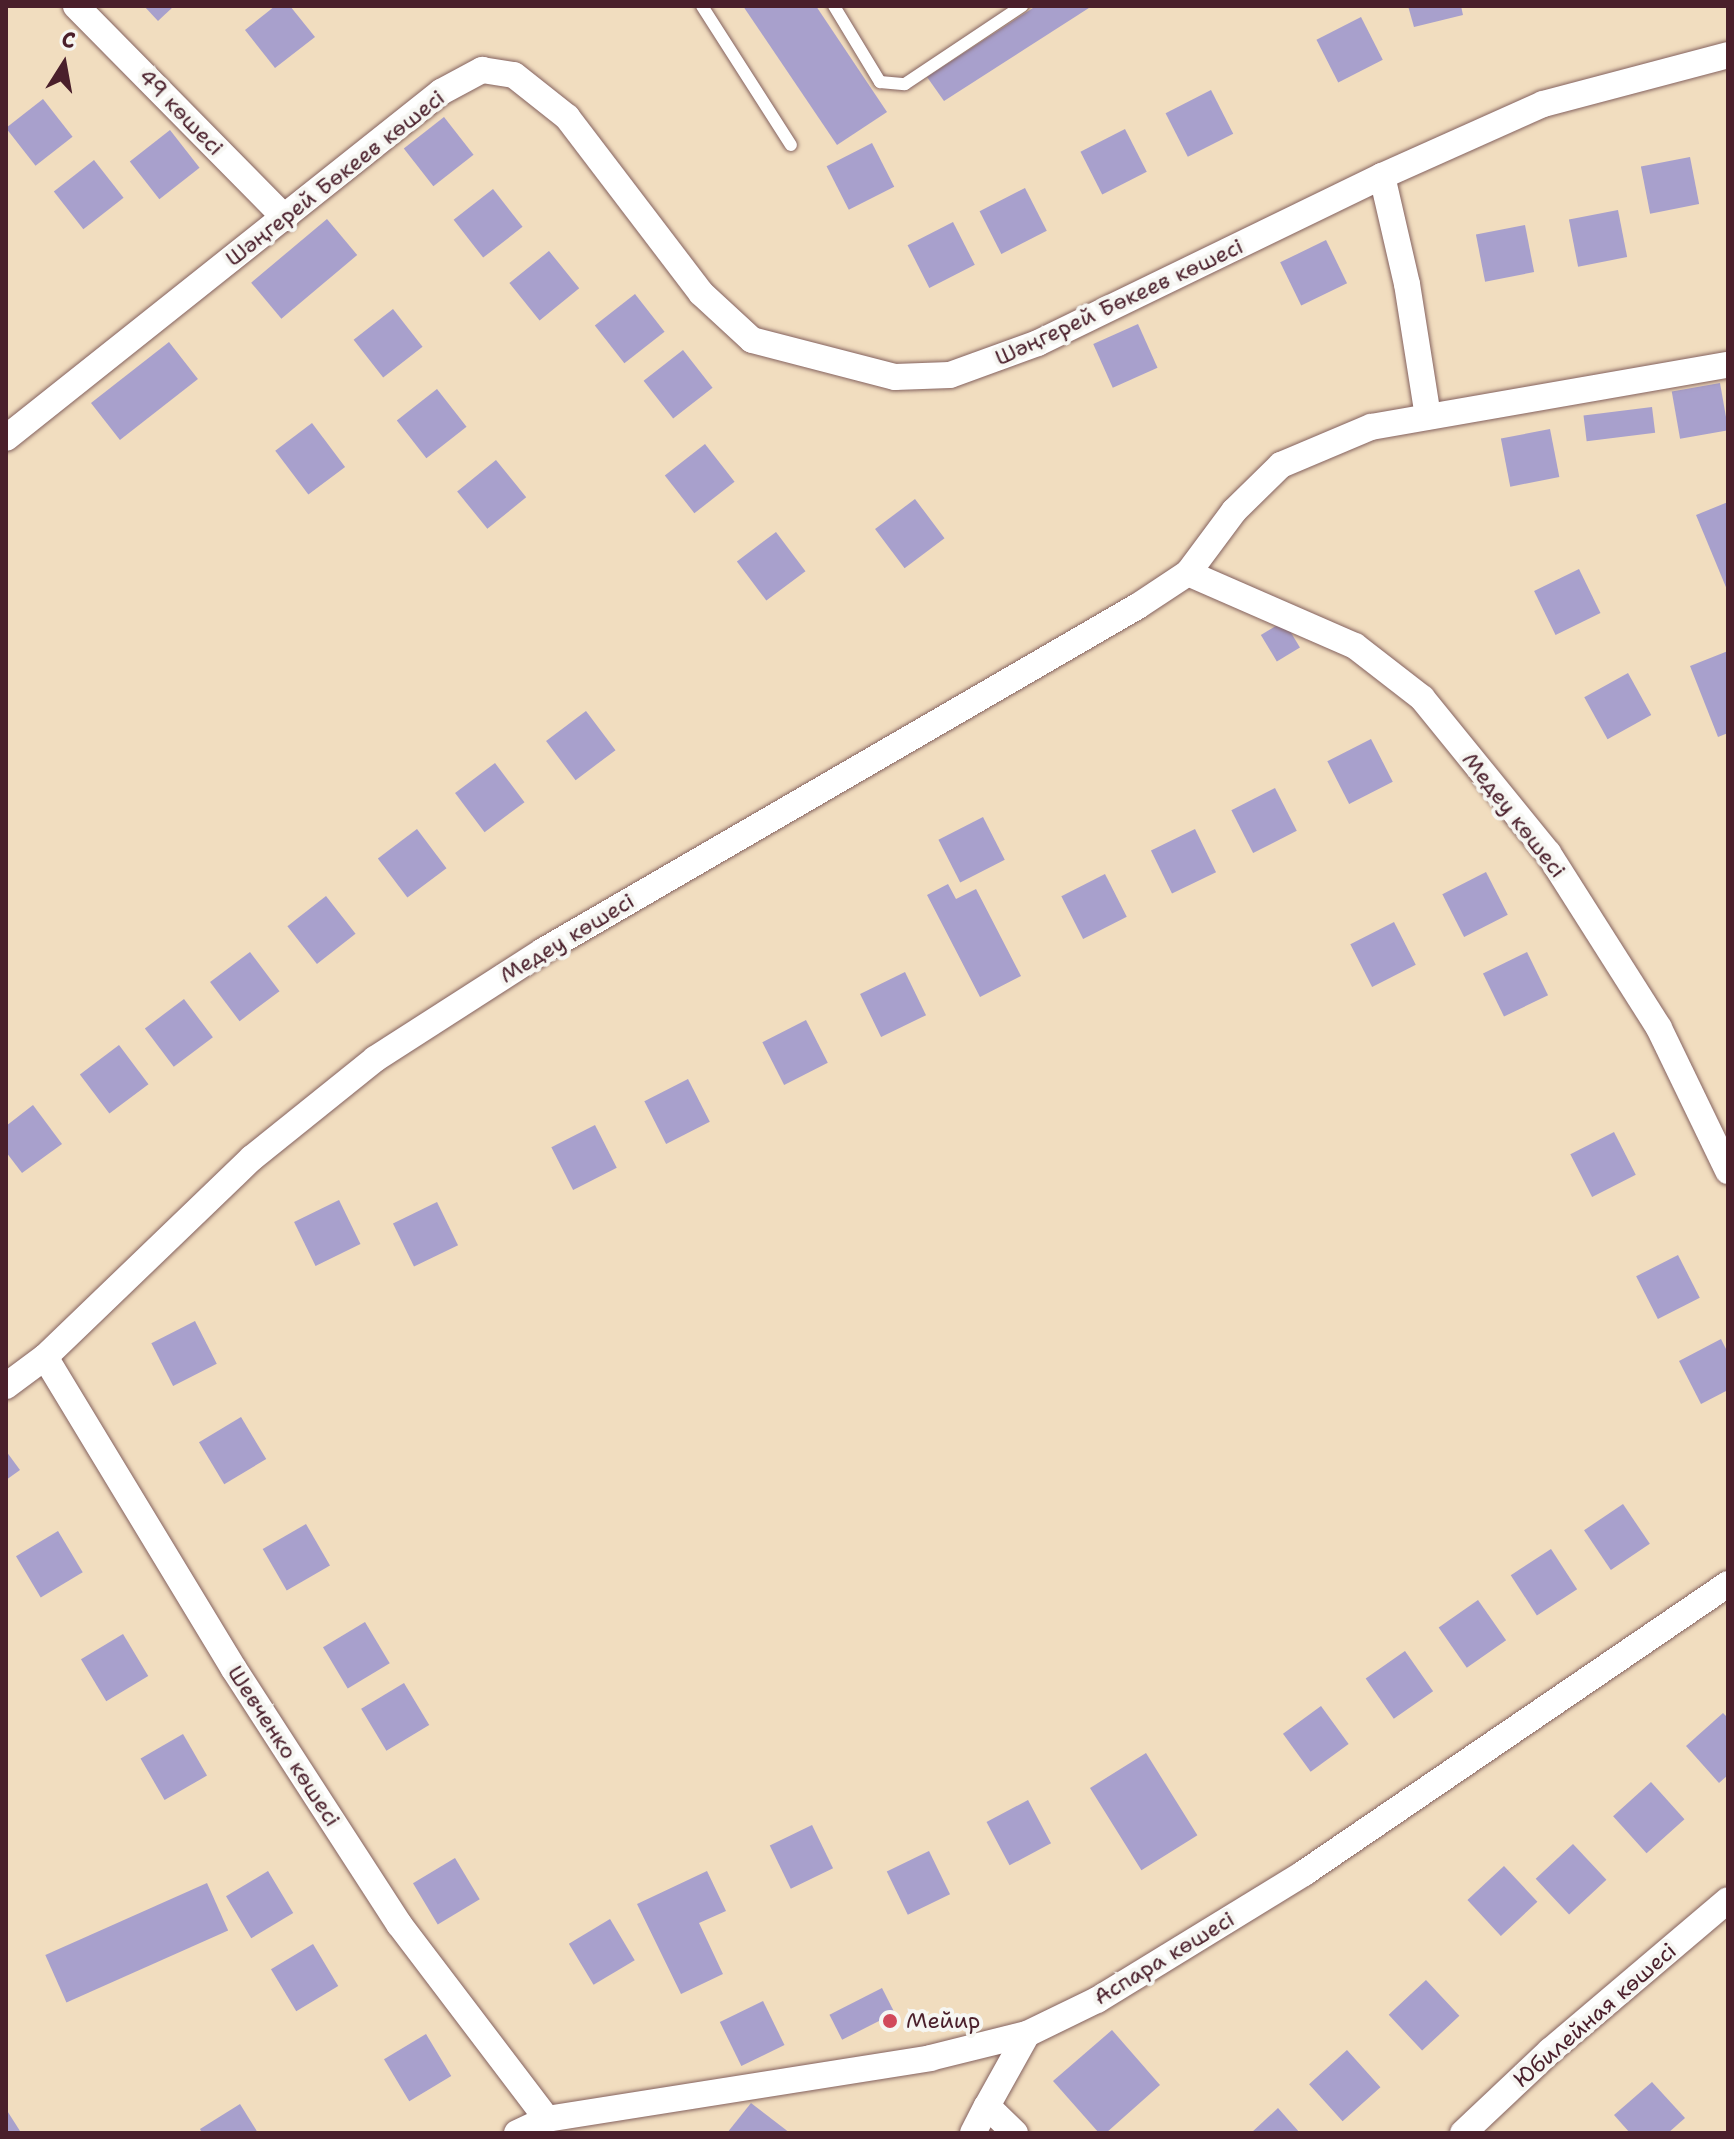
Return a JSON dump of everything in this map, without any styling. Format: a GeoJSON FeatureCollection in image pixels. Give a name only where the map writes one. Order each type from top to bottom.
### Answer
{"type":"FeatureCollection","features":[{"type":"Feature","properties":{"kind":"street","name":"49 көшесі"},"geometry":{"type":"LineString","coordinates":[[76,6],[285,218]]}},
{"type":"Feature","properties":{"kind":"street","name":"Шәңгерей Бөкеев көшесі"},"geometry":{"type":"LineString","coordinates":[[6,438],[441,92],[482,70],[514,75],[567,117],[701,293],[752,340],[895,377],[950,375],[1038,343],[1382,176],[1543,104],[1728,55]]}},
{"type":"Feature","properties":{"kind":"street"},"geometry":{"type":"LineString","coordinates":[[1382,176],[1407,284],[1428,416]]}},
{"type":"Feature","properties":{"kind":"street","name":"Медеу көшесі"},"geometry":{"type":"LineString","coordinates":[[6,1386],[45,1357],[252,1158],[375,1059],[543,951],[1188,573],[1234,511],[1281,465],[1371,427],[1728,365]]}},
{"type":"Feature","properties":{"kind":"street","name":"Медеу көшесі"},"geometry":{"type":"LineString","coordinates":[[1188,573],[1355,646],[1422,698],[1548,853],[1659,1028],[1722,1139],[1728,1171]]}},
{"type":"Feature","properties":{"kind":"street","name":"Шевченко көшесі"},"geometry":{"type":"LineString","coordinates":[[45,1357],[234,1669],[399,1924],[547,2119]]}},
{"type":"Feature","properties":{"kind":"street","name":"Аспара көшесі"},"geometry":{"type":"LineString","coordinates":[[517,2133],[547,2119],[930,2058],[1027,2034],[1097,2000],[1304,1873],[1728,1584]]}},
{"type":"Feature","properties":{"kind":"street","name":"Юбилейная көшесі"},"geometry":{"type":"LineString","coordinates":[[1463,2133],[1550,2051],[1728,1900]]}},
{"type":"Feature","properties":{"kind":"street"},"geometry":{"type":"LineString","coordinates":[[973,2133],[1027,2034]]}},
{"type":"Feature","properties":{"kind":"street"},"geometry":{"type":"LineString","coordinates":[[987,2106],[1015,2133]]}},
{"type":"Feature","properties":{"kind":"lane"},"geometry":{"type":"LineString","coordinates":[[702,6],[791,145]]}},
{"type":"Feature","properties":{"kind":"lane"},"geometry":{"type":"LineString","coordinates":[[834,6],[880,82],[905,84],[1022,6]]}},
{"type":"Feature","properties":{"kind":"building"},"geometry":{"type":"Polygon","coordinates":[[[144,6],[174,6],[158,21],[144,6]]]}},
{"type":"Feature","properties":{"kind":"building"},"geometry":{"type":"Polygon","coordinates":[[[275,6],[290,6],[315,37],[275,68],[245,30],[275,6]]]}},
{"type":"Feature","properties":{"kind":"building"},"geometry":{"type":"Polygon","coordinates":[[[743,6],[816,6],[887,112],[837,145],[743,6]]]}},
{"type":"Feature","properties":{"kind":"building"},"geometry":{"type":"Polygon","coordinates":[[[1036,6],[1092,6],[944,101],[927,77],[1036,6]]]}},
{"type":"Feature","properties":{"kind":"building"},"geometry":{"type":"Polygon","coordinates":[[[1408,6],[1461,6],[1463,15],[1414,27],[1408,6]]]}},
{"type":"Feature","properties":{"kind":"building"},"geometry":{"type":"Polygon","coordinates":[[[1361,17],[1383,60],[1338,82],[1316,40],[1361,17]]]}},
{"type":"Feature","properties":{"kind":"building"},"geometry":{"type":"Polygon","coordinates":[[[1211,90],[1233,134],[1188,157],[1166,113],[1211,90]]]}},
{"type":"Feature","properties":{"kind":"building"},"geometry":{"type":"Polygon","coordinates":[[[43,99],[73,137],[36,166],[6,128],[43,99]]]}},
{"type":"Feature","properties":{"kind":"building"},"geometry":{"type":"Polygon","coordinates":[[[444,117],[474,155],[433,186],[404,148],[444,117]]]}},
{"type":"Feature","properties":{"kind":"building"},"geometry":{"type":"Polygon","coordinates":[[[1125,129],[1147,172],[1102,194],[1080,152],[1125,129]]]}},
{"type":"Feature","properties":{"kind":"building"},"geometry":{"type":"Polygon","coordinates":[[[170,130],[200,168],[159,199],[130,161],[170,130]]]}},
{"type":"Feature","properties":{"kind":"building"},"geometry":{"type":"Polygon","coordinates":[[[872,143],[894,187],[849,210],[827,166],[872,143]]]}},
{"type":"Feature","properties":{"kind":"building"},"geometry":{"type":"Polygon","coordinates":[[[1690,157],[1699,204],[1650,214],[1641,167],[1690,157]]]}},
{"type":"Feature","properties":{"kind":"building"},"geometry":{"type":"Polygon","coordinates":[[[94,160],[124,198],[83,229],[54,191],[94,160]]]}},
{"type":"Feature","properties":{"kind":"building"},"geometry":{"type":"Polygon","coordinates":[[[1025,188],[1047,231],[1001,254],[980,211],[1025,188]]]}},
{"type":"Feature","properties":{"kind":"building"},"geometry":{"type":"Polygon","coordinates":[[[493,189],[523,227],[483,258],[454,220],[493,189]]]}},
{"type":"Feature","properties":{"kind":"building"},"geometry":{"type":"Polygon","coordinates":[[[1618,210],[1627,257],[1578,267],[1569,220],[1618,210]]]}},
{"type":"Feature","properties":{"kind":"building"},"geometry":{"type":"Polygon","coordinates":[[[327,219],[357,255],[281,319],[251,283],[327,219]]]}},
{"type":"Feature","properties":{"kind":"building"},"geometry":{"type":"Polygon","coordinates":[[[953,222],[975,265],[929,288],[908,245],[953,222]]]}},
{"type":"Feature","properties":{"kind":"building"},"geometry":{"type":"Polygon","coordinates":[[[1525,225],[1534,272],[1485,282],[1476,235],[1525,225]]]}},
{"type":"Feature","properties":{"kind":"building"},"geometry":{"type":"Polygon","coordinates":[[[1326,240],[1347,283],[1301,305],[1280,262],[1326,240]]]}},
{"type":"Feature","properties":{"kind":"building"},"geometry":{"type":"Polygon","coordinates":[[[549,251],[579,288],[540,320],[509,283],[549,251]]]}},
{"type":"Feature","properties":{"kind":"building"},"geometry":{"type":"Polygon","coordinates":[[[635,294],[665,332],[624,363],[595,325],[635,294]]]}},
{"type":"Feature","properties":{"kind":"building"},"geometry":{"type":"Polygon","coordinates":[[[393,309],[423,347],[383,378],[354,340],[393,309]]]}},
{"type":"Feature","properties":{"kind":"building"},"geometry":{"type":"Polygon","coordinates":[[[1138,324],[1158,368],[1113,388],[1093,344],[1138,324]]]}},
{"type":"Feature","properties":{"kind":"building"},"geometry":{"type":"Polygon","coordinates":[[[169,342],[198,379],[120,440],[91,403],[169,342]]]}},
{"type":"Feature","properties":{"kind":"building"},"geometry":{"type":"Polygon","coordinates":[[[683,350],[713,388],[673,419],[644,381],[683,350]]]}},
{"type":"Feature","properties":{"kind":"building"},"geometry":{"type":"Polygon","coordinates":[[[1720,383],[1728,430],[1680,439],[1672,392],[1720,383]]]}},
{"type":"Feature","properties":{"kind":"building"},"geometry":{"type":"Polygon","coordinates":[[[437,389],[467,427],[426,458],[397,420],[437,389]]]}},
{"type":"Feature","properties":{"kind":"building"},"geometry":{"type":"Polygon","coordinates":[[[1652,407],[1655,433],[1587,441],[1584,415],[1652,407]]]}},
{"type":"Feature","properties":{"kind":"building"},"geometry":{"type":"Polygon","coordinates":[[[312,423],[345,467],[308,495],[275,451],[312,423]]]}},
{"type":"Feature","properties":{"kind":"building"},"geometry":{"type":"Polygon","coordinates":[[[1550,429],[1559,477],[1510,487],[1501,439],[1550,429]]]}},
{"type":"Feature","properties":{"kind":"building"},"geometry":{"type":"Polygon","coordinates":[[[705,444],[735,482],[694,513],[665,475],[705,444]]]}},
{"type":"Feature","properties":{"kind":"building"},"geometry":{"type":"Polygon","coordinates":[[[496,460],[526,497],[487,529],[457,491],[496,460]]]}},
{"type":"Feature","properties":{"kind":"building"},"geometry":{"type":"Polygon","coordinates":[[[915,499],[944,538],[905,568],[875,529],[915,499]]]}},
{"type":"Feature","properties":{"kind":"building"},"geometry":{"type":"Polygon","coordinates":[[[1728,502],[1728,592],[1696,515],[1728,502]]]}},
{"type":"Feature","properties":{"kind":"building"},"geometry":{"type":"Polygon","coordinates":[[[776,532],[805,571],[766,601],[737,561],[776,532]]]}},
{"type":"Feature","properties":{"kind":"building"},"geometry":{"type":"Polygon","coordinates":[[[1579,569],[1600,613],[1556,635],[1534,591],[1579,569]]]}},
{"type":"Feature","properties":{"kind":"building"},"geometry":{"type":"Polygon","coordinates":[[[1284,621],[1300,648],[1277,661],[1261,635],[1284,621]]]}},
{"type":"Feature","properties":{"kind":"building"},"geometry":{"type":"Polygon","coordinates":[[[1728,651],[1728,733],[1718,737],[1690,666],[1728,651]]]}},
{"type":"Feature","properties":{"kind":"building"},"geometry":{"type":"Polygon","coordinates":[[[1628,673],[1651,715],[1608,739],[1584,697],[1628,673]]]}},
{"type":"Feature","properties":{"kind":"building"},"geometry":{"type":"Polygon","coordinates":[[[586,711],[615,750],[576,780],[546,741],[586,711]]]}},
{"type":"Feature","properties":{"kind":"building"},"geometry":{"type":"Polygon","coordinates":[[[1371,739],[1393,782],[1349,804],[1327,761],[1371,739]]]}},
{"type":"Feature","properties":{"kind":"building"},"geometry":{"type":"Polygon","coordinates":[[[495,763],[524,802],[485,832],[455,793],[495,763]]]}},
{"type":"Feature","properties":{"kind":"building"},"geometry":{"type":"Polygon","coordinates":[[[1275,788],[1297,831],[1253,853],[1231,810],[1275,788]]]}},
{"type":"Feature","properties":{"kind":"building"},"geometry":{"type":"Polygon","coordinates":[[[983,817],[1005,860],[960,882],[938,840],[983,817]]]}},
{"type":"Feature","properties":{"kind":"building"},"geometry":{"type":"Polygon","coordinates":[[[417,829],[446,868],[407,898],[378,858],[417,829]]]}},
{"type":"Feature","properties":{"kind":"building"},"geometry":{"type":"Polygon","coordinates":[[[1195,829],[1216,872],[1172,894],[1151,850],[1195,829]]]}},
{"type":"Feature","properties":{"kind":"building"},"geometry":{"type":"Polygon","coordinates":[[[1486,872],[1508,915],[1464,937],[1442,894],[1486,872]]]}},
{"type":"Feature","properties":{"kind":"building"},"geometry":{"type":"Polygon","coordinates":[[[1105,874],[1127,917],[1083,939],[1061,896],[1105,874]]]}},
{"type":"Feature","properties":{"kind":"building"},"geometry":{"type":"Polygon","coordinates":[[[948,884],[956,899],[976,889],[1021,976],[980,997],[927,895],[948,884]]]}},
{"type":"Feature","properties":{"kind":"building"},"geometry":{"type":"Polygon","coordinates":[[[326,896],[356,934],[317,964],[287,926],[326,896]]]}},
{"type":"Feature","properties":{"kind":"building"},"geometry":{"type":"Polygon","coordinates":[[[1394,922],[1416,965],[1372,987],[1350,944],[1394,922]]]}},
{"type":"Feature","properties":{"kind":"building"},"geometry":{"type":"Polygon","coordinates":[[[250,952],[279,991],[240,1021],[210,982],[250,952]]]}},
{"type":"Feature","properties":{"kind":"building"},"geometry":{"type":"Polygon","coordinates":[[[1527,952],[1548,995],[1504,1017],[1483,973],[1527,952]]]}},
{"type":"Feature","properties":{"kind":"building"},"geometry":{"type":"Polygon","coordinates":[[[905,972],[926,1015],[881,1037],[860,994],[905,972]]]}},
{"type":"Feature","properties":{"kind":"building"},"geometry":{"type":"Polygon","coordinates":[[[184,999],[213,1037],[174,1067],[145,1028],[184,999]]]}},
{"type":"Feature","properties":{"kind":"building"},"geometry":{"type":"Polygon","coordinates":[[[806,1020],[828,1063],[784,1085],[762,1042],[806,1020]]]}},
{"type":"Feature","properties":{"kind":"building"},"geometry":{"type":"Polygon","coordinates":[[[119,1045],[148,1084],[109,1114],[80,1074],[119,1045]]]}},
{"type":"Feature","properties":{"kind":"building"},"geometry":{"type":"Polygon","coordinates":[[[688,1079],[710,1122],[666,1144],[644,1101],[688,1079]]]}},
{"type":"Feature","properties":{"kind":"building"},"geometry":{"type":"Polygon","coordinates":[[[33,1105],[62,1144],[22,1173],[6,1152],[6,1126],[33,1105]]]}},
{"type":"Feature","properties":{"kind":"building"},"geometry":{"type":"Polygon","coordinates":[[[595,1125],[617,1168],[573,1190],[551,1147],[595,1125]]]}},
{"type":"Feature","properties":{"kind":"building"},"geometry":{"type":"Polygon","coordinates":[[[1614,1132],[1636,1175],[1592,1197],[1570,1154],[1614,1132]]]}},
{"type":"Feature","properties":{"kind":"building"},"geometry":{"type":"Polygon","coordinates":[[[339,1200],[360,1244],[316,1266],[294,1222],[339,1200]]]}},
{"type":"Feature","properties":{"kind":"building"},"geometry":{"type":"Polygon","coordinates":[[[437,1202],[458,1245],[414,1267],[393,1223],[437,1202]]]}},
{"type":"Feature","properties":{"kind":"building"},"geometry":{"type":"Polygon","coordinates":[[[1678,1255],[1700,1298],[1658,1319],[1636,1276],[1678,1255]]]}},
{"type":"Feature","properties":{"kind":"building"},"geometry":{"type":"Polygon","coordinates":[[[195,1321],[217,1364],[173,1386],[151,1343],[195,1321]]]}},
{"type":"Feature","properties":{"kind":"building"},"geometry":{"type":"Polygon","coordinates":[[[1721,1339],[1728,1353],[1728,1390],[1701,1404],[1679,1361],[1721,1339]]]}},
{"type":"Feature","properties":{"kind":"building"},"geometry":{"type":"Polygon","coordinates":[[[241,1417],[266,1459],[224,1484],[199,1442],[241,1417]]]}},
{"type":"Feature","properties":{"kind":"building"},"geometry":{"type":"Polygon","coordinates":[[[6,1451],[20,1470],[6,1480],[6,1451]]]}},
{"type":"Feature","properties":{"kind":"building"},"geometry":{"type":"Polygon","coordinates":[[[1623,1504],[1650,1544],[1611,1570],[1584,1530],[1623,1504]]]}},
{"type":"Feature","properties":{"kind":"building"},"geometry":{"type":"Polygon","coordinates":[[[306,1524],[330,1566],[287,1591],[263,1549],[306,1524]]]}},
{"type":"Feature","properties":{"kind":"building"},"geometry":{"type":"Polygon","coordinates":[[[58,1531],[83,1572],[41,1597],[16,1556],[58,1531]]]}},
{"type":"Feature","properties":{"kind":"building"},"geometry":{"type":"Polygon","coordinates":[[[1551,1549],[1577,1589],[1537,1615],[1511,1575],[1551,1549]]]}},
{"type":"Feature","properties":{"kind":"building"},"geometry":{"type":"Polygon","coordinates":[[[1478,1600],[1506,1640],[1467,1668],[1439,1628],[1478,1600]]]}},
{"type":"Feature","properties":{"kind":"building"},"geometry":{"type":"Polygon","coordinates":[[[365,1622],[390,1663],[348,1688],[323,1647],[365,1622]]]}},
{"type":"Feature","properties":{"kind":"building"},"geometry":{"type":"Polygon","coordinates":[[[123,1634],[148,1676],[106,1701],[81,1659],[123,1634]]]}},
{"type":"Feature","properties":{"kind":"building"},"geometry":{"type":"Polygon","coordinates":[[[1405,1651],[1433,1691],[1394,1719],[1366,1679],[1405,1651]]]}},
{"type":"Feature","properties":{"kind":"building"},"geometry":{"type":"Polygon","coordinates":[[[404,1683],[429,1725],[386,1751],[361,1709],[404,1683]]]}},
{"type":"Feature","properties":{"kind":"building"},"geometry":{"type":"Polygon","coordinates":[[[1321,1706],[1349,1744],[1311,1772],[1283,1734],[1321,1706]]]}},
{"type":"Feature","properties":{"kind":"building"},"geometry":{"type":"Polygon","coordinates":[[[1723,1713],[1728,1718],[1728,1775],[1719,1783],[1686,1746],[1723,1713]]]}},
{"type":"Feature","properties":{"kind":"building"},"geometry":{"type":"Polygon","coordinates":[[[183,1734],[207,1776],[165,1800],[141,1758],[183,1734]]]}},
{"type":"Feature","properties":{"kind":"building"},"geometry":{"type":"Polygon","coordinates":[[[1146,1753],[1197,1835],[1141,1870],[1090,1788],[1146,1753]]]}},
{"type":"Feature","properties":{"kind":"building"},"geometry":{"type":"Polygon","coordinates":[[[1651,1782],[1684,1819],[1647,1853],[1613,1816],[1651,1782]]]}},
{"type":"Feature","properties":{"kind":"building"},"geometry":{"type":"Polygon","coordinates":[[[1028,1800],[1051,1843],[1010,1865],[987,1822],[1028,1800]]]}},
{"type":"Feature","properties":{"kind":"building"},"geometry":{"type":"Polygon","coordinates":[[[812,1825],[833,1868],[791,1889],[770,1846],[812,1825]]]}},
{"type":"Feature","properties":{"kind":"building"},"geometry":{"type":"Polygon","coordinates":[[[1573,1844],[1606,1880],[1569,1915],[1536,1879],[1573,1844]]]}},
{"type":"Feature","properties":{"kind":"building"},"geometry":{"type":"Polygon","coordinates":[[[929,1851],[950,1894],[908,1915],[887,1872],[929,1851]]]}},
{"type":"Feature","properties":{"kind":"building"},"geometry":{"type":"Polygon","coordinates":[[[455,1858],[480,1899],[438,1924],[413,1883],[455,1858]]]}},
{"type":"Feature","properties":{"kind":"building"},"geometry":{"type":"Polygon","coordinates":[[[1504,1866],[1537,1902],[1501,1936],[1467,1900],[1504,1866]]]}},
{"type":"Feature","properties":{"kind":"building"},"geometry":{"type":"Polygon","coordinates":[[[268,1871],[293,1913],[251,1938],[226,1896],[268,1871]]]}},
{"type":"Feature","properties":{"kind":"building"},"geometry":{"type":"Polygon","coordinates":[[[707,1871],[726,1911],[699,1923],[723,1974],[681,1994],[637,1904],[707,1871]]]}},
{"type":"Feature","properties":{"kind":"building"},"geometry":{"type":"Polygon","coordinates":[[[207,1883],[228,1931],[66,2002],[45,1955],[207,1883]]]}},
{"type":"Feature","properties":{"kind":"building"},"geometry":{"type":"Polygon","coordinates":[[[610,1919],[635,1960],[594,1985],[569,1944],[610,1919]]]}},
{"type":"Feature","properties":{"kind":"building"},"geometry":{"type":"Polygon","coordinates":[[[313,1944],[338,1986],[296,2011],[271,1969],[313,1944]]]}},
{"type":"Feature","properties":{"kind":"building"},"geometry":{"type":"Polygon","coordinates":[[[1426,1980],[1459,2016],[1422,2051],[1389,2015],[1426,1980]]]}},
{"type":"Feature","properties":{"kind":"building"},"geometry":{"type":"Polygon","coordinates":[[[882,1988],[895,2013],[842,2040],[829,2015],[882,1988]]]}},
{"type":"Feature","properties":{"kind":"building"},"geometry":{"type":"Polygon","coordinates":[[[763,2001],[784,2045],[741,2066],[720,2022],[763,2001]]]}},
{"type":"Feature","properties":{"kind":"building"},"geometry":{"type":"Polygon","coordinates":[[[1112,2030],[1160,2085],[1106,2133],[1099,2133],[1053,2081],[1112,2030]]]}},
{"type":"Feature","properties":{"kind":"building"},"geometry":{"type":"Polygon","coordinates":[[[426,2034],[451,2076],[409,2101],[384,2059],[426,2034]]]}},
{"type":"Feature","properties":{"kind":"building"},"geometry":{"type":"Polygon","coordinates":[[[1347,2050],[1380,2087],[1343,2121],[1309,2084],[1347,2050]]]}},
{"type":"Feature","properties":{"kind":"building"},"geometry":{"type":"Polygon","coordinates":[[[1652,2082],[1685,2118],[1668,2133],[1630,2133],[1614,2115],[1652,2082]]]}},
{"type":"Feature","properties":{"kind":"building"},"geometry":{"type":"Polygon","coordinates":[[[751,2103],[790,2133],[727,2133],[751,2103]]]}},
{"type":"Feature","properties":{"kind":"building"},"geometry":{"type":"Polygon","coordinates":[[[240,2104],[258,2133],[202,2133],[200,2129],[240,2104]]]}},
{"type":"Feature","properties":{"kind":"building"},"geometry":{"type":"Polygon","coordinates":[[[1278,2108],[1300,2133],[1251,2133],[1278,2108]]]}},
{"type":"Feature","properties":{"kind":"building"},"geometry":{"type":"Polygon","coordinates":[[[6,2109],[20,2131],[17,2133],[6,2133],[6,2109]]]}},
{"type":"Feature","properties":{"kind":"place","name":"Мейир"},"geometry":{"type":"Point","coordinates":[890,2021]}}]}
